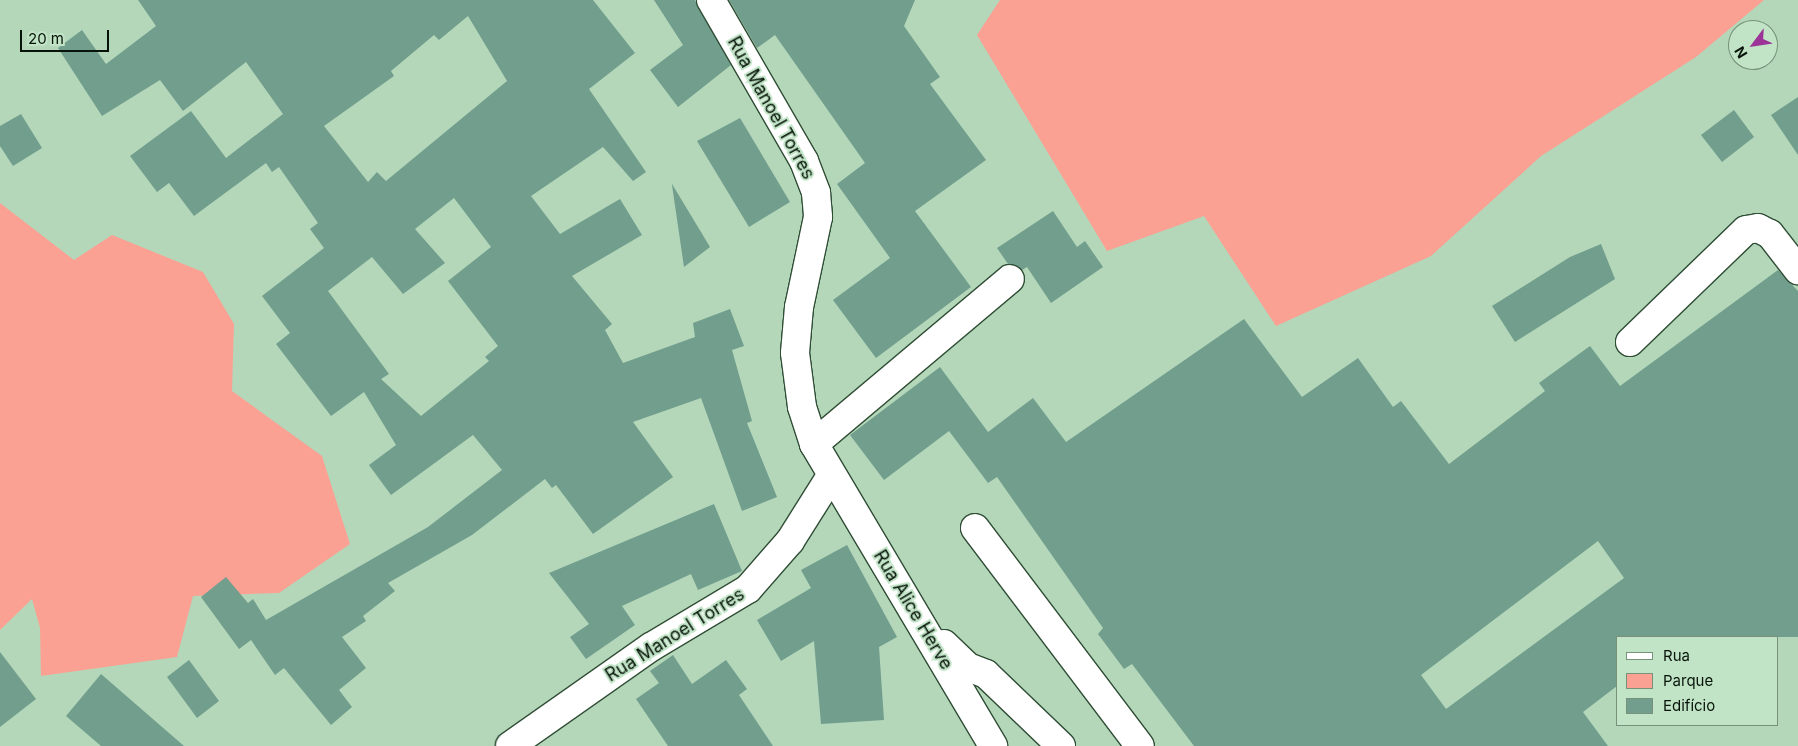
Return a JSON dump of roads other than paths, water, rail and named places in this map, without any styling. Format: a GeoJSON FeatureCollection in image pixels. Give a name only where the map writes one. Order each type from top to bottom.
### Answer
{"type":"FeatureCollection","features":[{"type":"Feature","properties":{"kind":"street","name":"Rua Manoel Torres"},"geometry":{"type":"LineString","coordinates":[[510,746],[643,653],[748,589],[790,541],[831,476],[814,444],[802,407],[795,353],[799,307],[818,216],[816,193],[804,162],[711,0]]}},
{"type":"Feature","properties":{"kind":"street"},"geometry":{"type":"LineString","coordinates":[[1630,342],[1746,230],[1758,228],[1770,234],[1798,270]]}},
{"type":"Feature","properties":{"kind":"street"},"geometry":{"type":"LineString","coordinates":[[814,444],[1010,278]]}},
{"type":"Feature","properties":{"kind":"street","name":"Rua Alice Herve"},"geometry":{"type":"LineString","coordinates":[[831,476],[923,624],[993,746]]}},
{"type":"Feature","properties":{"kind":"street"},"geometry":{"type":"LineString","coordinates":[[975,528],[1140,746]]}},
{"type":"Feature","properties":{"kind":"street"},"geometry":{"type":"LineString","coordinates":[[923,624],[968,667],[986,674],[1061,746]]}}]}
